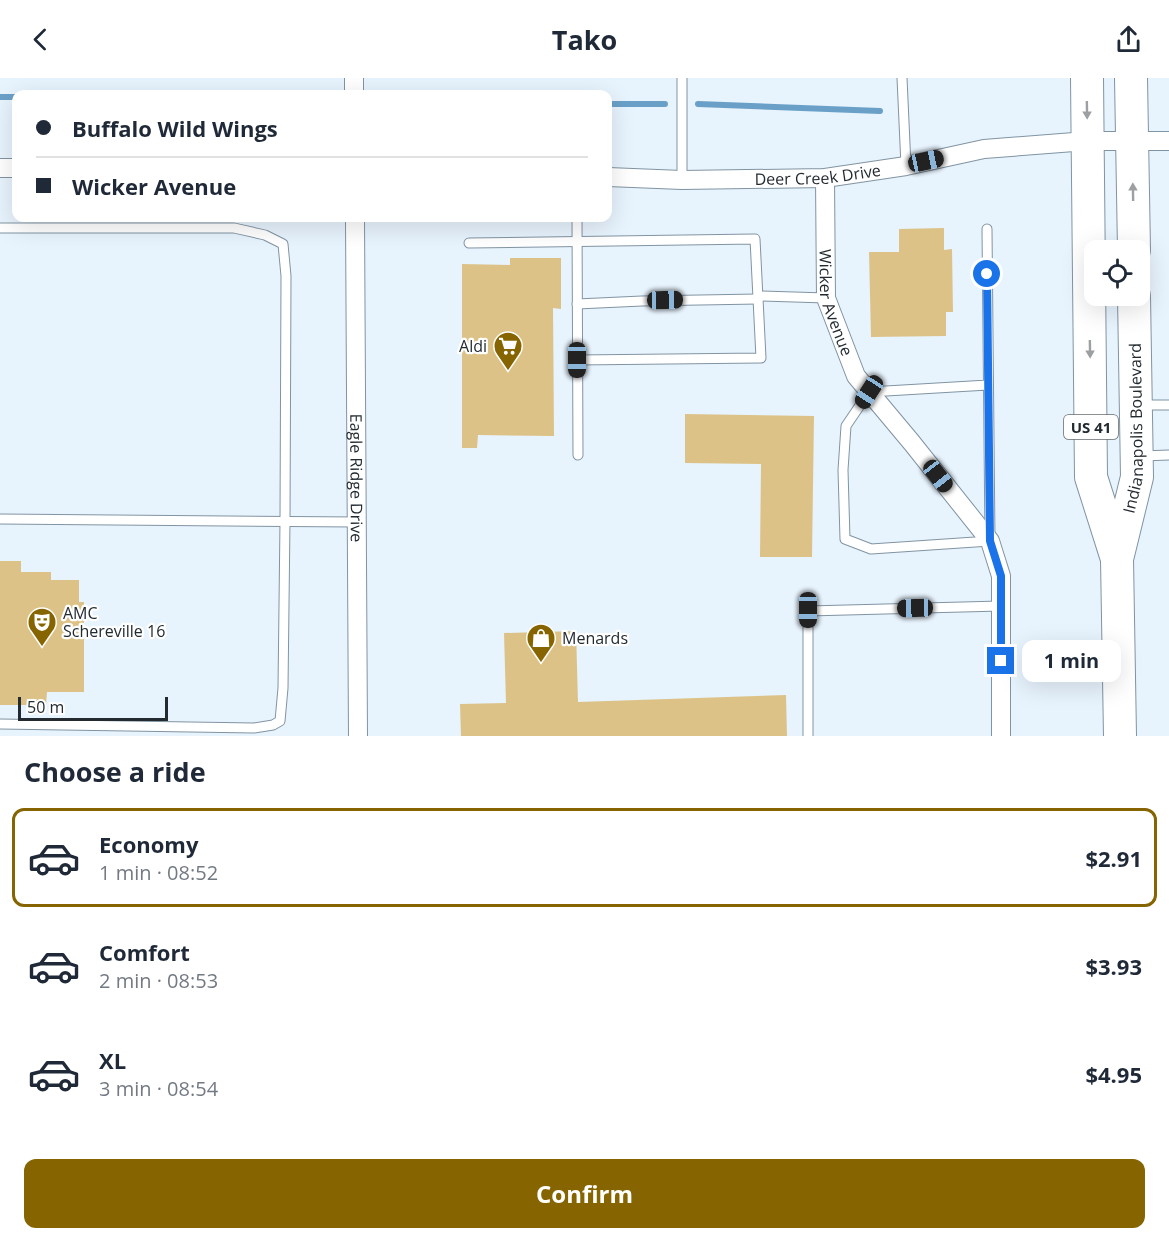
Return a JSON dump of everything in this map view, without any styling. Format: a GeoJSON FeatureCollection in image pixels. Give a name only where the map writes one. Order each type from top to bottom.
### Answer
{"type":"FeatureCollection","features":[{"type":"Feature","properties":{"kind":"highway","name":"Indianapolis Boulevard"},"geometry":{"type":"LineString","coordinates":[[1087,78],[1091,477],[1117,559]]}},
{"type":"Feature","properties":{"kind":"highway"},"geometry":{"type":"LineString","coordinates":[[1131,78],[1134,240]]}},
{"type":"Feature","properties":{"kind":"highway","name":"Indianapolis Boulevard"},"geometry":{"type":"LineString","coordinates":[[1120,736],[1117,559],[1137,477],[1134,306]]}},
{"type":"Feature","properties":{"kind":"street","name":"Deer Creek Drive"},"geometry":{"type":"LineString","coordinates":[[612,177],[682,180],[825,178],[906,166],[984,149],[1087,141],[1169,141]]}},
{"type":"Feature","properties":{"kind":"street","name":"Wicker Avenue"},"geometry":{"type":"LineString","coordinates":[[825,178],[826,298],[856,376],[990,541],[1001,576],[1001,736]]}},
{"type":"Feature","properties":{"kind":"street","name":"Eagle Ridge Drive"},"geometry":{"type":"LineString","coordinates":[[355,222],[358,736]]}},
{"type":"Feature","properties":{"kind":"lane"},"geometry":{"type":"LineString","coordinates":[[682,78],[682,180]]}},
{"type":"Feature","properties":{"kind":"lane"},"geometry":{"type":"LineString","coordinates":[[902,78],[906,166]]}},
{"type":"Feature","properties":{"kind":"lane"},"geometry":{"type":"LineString","coordinates":[[576,222],[578,455]]}},
{"type":"Feature","properties":{"kind":"lane"},"geometry":{"type":"LineString","coordinates":[[0,228],[234,228],[265,235],[283,244],[286,276],[283,688],[280,721],[273,725],[254,728],[0,724]]}},
{"type":"Feature","properties":{"kind":"lane"},"geometry":{"type":"LineString","coordinates":[[987,229],[990,541],[871,549],[845,539],[843,470],[846,426],[869,392],[988,385]]}},
{"type":"Feature","properties":{"kind":"lane"},"geometry":{"type":"LineString","coordinates":[[469,243],[755,239],[761,358],[577,360]]}},
{"type":"Feature","properties":{"kind":"lane"},"geometry":{"type":"LineString","coordinates":[[577,304],[758,297],[826,298]]}},
{"type":"Feature","properties":{"kind":"lane"},"geometry":{"type":"LineString","coordinates":[[1136,405],[1169,405]]}},
{"type":"Feature","properties":{"kind":"lane"},"geometry":{"type":"LineString","coordinates":[[1137,456],[1169,455]]}},
{"type":"Feature","properties":{"kind":"lane"},"geometry":{"type":"LineString","coordinates":[[0,519],[357,522]]}},
{"type":"Feature","properties":{"kind":"lane"},"geometry":{"type":"LineString","coordinates":[[808,736],[808,610],[1001,606]]}},
{"type":"Feature","properties":{"kind":"building"},"geometry":{"type":"Polygon","coordinates":[[[944,228],[944,250],[952,249],[953,312],[946,312],[946,336],[871,337],[869,252],[899,252],[899,229],[944,228]]]}},
{"type":"Feature","properties":{"kind":"building","name":"Aldi"},"geometry":{"type":"Polygon","coordinates":[[[510,258],[561,258],[561,309],[553,308],[554,436],[478,435],[477,448],[462,448],[462,264],[510,265],[510,258]]]}},
{"type":"Feature","properties":{"kind":"building"},"geometry":{"type":"Polygon","coordinates":[[[685,414],[814,416],[812,557],[760,557],[761,464],[685,463],[685,414]]]}},
{"type":"Feature","properties":{"kind":"building","name":"AMC Schereville 16"},"geometry":{"type":"Polygon","coordinates":[[[0,561],[21,561],[21,572],[51,572],[51,580],[79,580],[79,602],[84,602],[84,692],[47,692],[46,705],[0,705],[0,561]]]}},
{"type":"Feature","properties":{"kind":"building","name":"Menards"},"geometry":{"type":"Polygon","coordinates":[[[576,631],[578,702],[786,695],[787,736],[461,736],[460,704],[506,703],[504,633],[576,631]]]}},
{"type":"Feature","properties":{"kind":"waterway"},"geometry":{"type":"LineString","coordinates":[[0,97],[12,97]]}},
{"type":"Feature","properties":{"kind":"waterway"},"geometry":{"type":"LineString","coordinates":[[612,104],[665,104]]}},
{"type":"Feature","properties":{"kind":"waterway"},"geometry":{"type":"LineString","coordinates":[[698,104],[880,111]]}},
{"type":"Feature","properties":{"kind":"place","name":"Aldi"},"geometry":{"type":"Point","coordinates":[508,372]}},
{"type":"Feature","properties":{"kind":"place","name":"AMC Schereville 16"},"geometry":{"type":"Point","coordinates":[42,648]}},
{"type":"Feature","properties":{"kind":"place","name":"Menards"},"geometry":{"type":"Point","coordinates":[541,664]}},
{"type":"Feature","properties":{"kind":"route"},"geometry":{"type":"LineString","coordinates":[[987,274],[990,541],[1001,576],[1001,661]]}}]}
